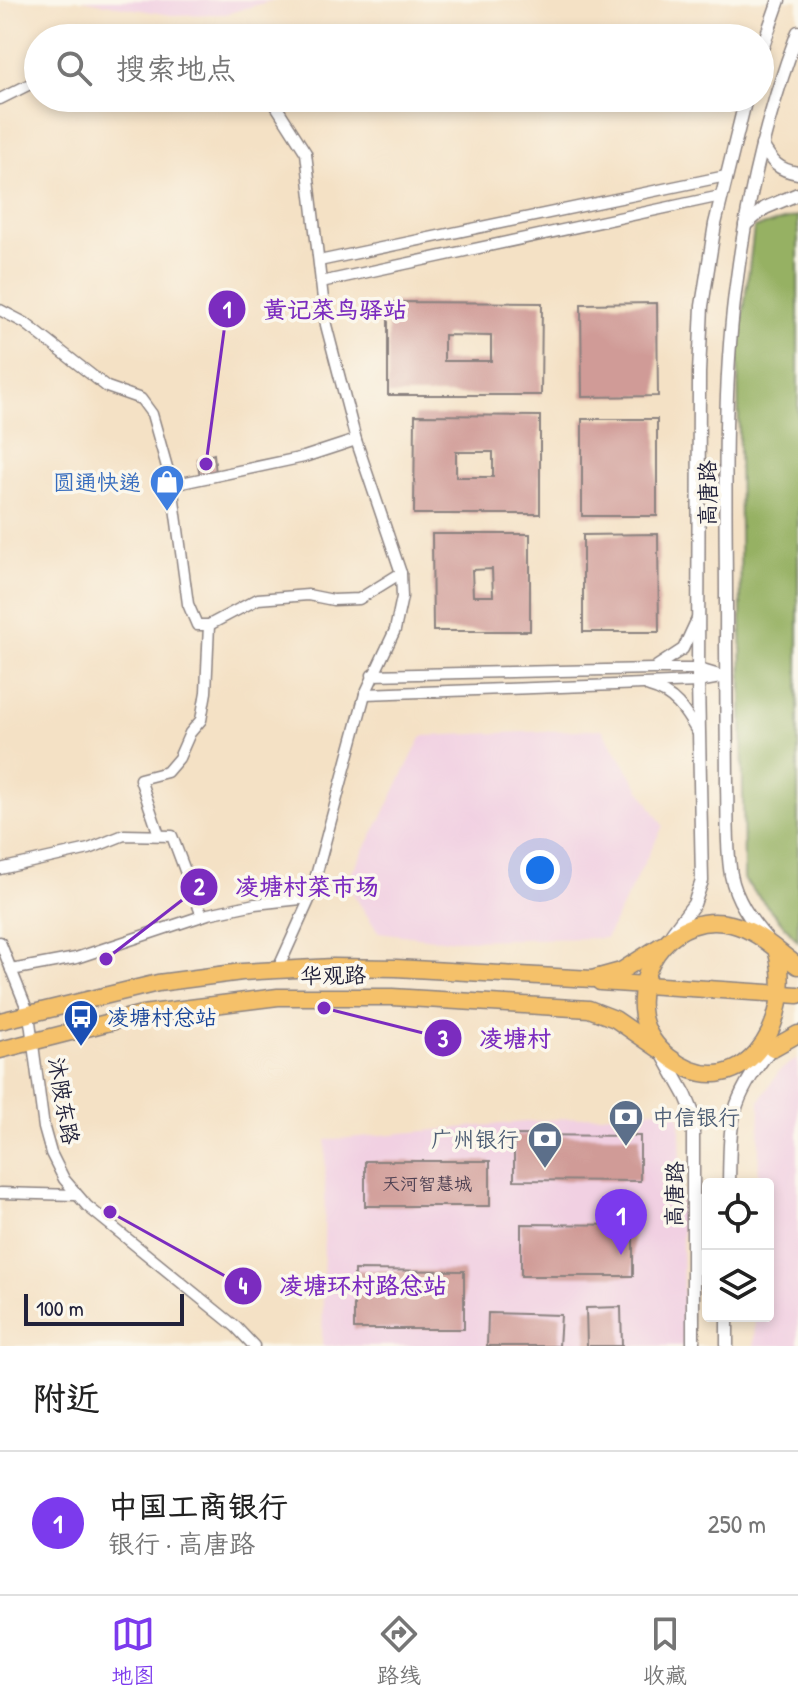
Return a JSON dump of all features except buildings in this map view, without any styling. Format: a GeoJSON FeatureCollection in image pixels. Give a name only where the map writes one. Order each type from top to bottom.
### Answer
{"type":"FeatureCollection","features":[{"type":"Feature","properties":{"kind":"main road","name":"华观路"},"geometry":{"type":"LineString","coordinates":[[0,1021],[158,983],[278,969],[396,968],[581,980],[606,977],[621,971],[686,928],[705,923],[729,923],[751,930],[776,949]]}},
{"type":"Feature","properties":{"kind":"main road"},"geometry":{"type":"LineString","coordinates":[[660,1050],[653,1043],[644,1020],[642,987],[650,963],[662,945]]}},
{"type":"Feature","properties":{"kind":"main road"},"geometry":{"type":"LineString","coordinates":[[776,949],[798,966]]}},
{"type":"Feature","properties":{"kind":"main road"},"geometry":{"type":"LineString","coordinates":[[769,1051],[786,1022],[794,995],[786,967],[776,949]]}},
{"type":"Feature","properties":{"kind":"main road"},"geometry":{"type":"LineString","coordinates":[[581,980],[642,987],[794,995]]}},
{"type":"Feature","properties":{"kind":"main road","name":"华观路"},"geometry":{"type":"LineString","coordinates":[[0,1050],[142,1014],[278,997],[355,995],[589,1009],[615,1019],[690,1070],[711,1073],[734,1071],[753,1063],[769,1051]]}},
{"type":"Feature","properties":{"kind":"main road"},"geometry":{"type":"LineString","coordinates":[[769,1051],[798,1034]]}},
{"type":"Feature","properties":{"kind":"street"},"geometry":{"type":"LineString","coordinates":[[771,24],[779,0]]}},
{"type":"Feature","properties":{"kind":"street","name":"高唐路"},"geometry":{"type":"LineString","coordinates":[[774,104],[798,32]]}},
{"type":"Feature","properties":{"kind":"street"},"geometry":{"type":"LineString","coordinates":[[0,99],[24,87]]}},
{"type":"Feature","properties":{"kind":"street"},"geometry":{"type":"LineString","coordinates":[[278,969],[310,898],[365,694],[395,630],[402,597],[401,573],[356,440],[326,325],[306,153],[280,112]]}},
{"type":"Feature","properties":{"kind":"street","name":"高唐路"},"geometry":{"type":"LineString","coordinates":[[662,945],[687,916],[702,881],[699,373],[702,306],[721,196],[742,112]]}},
{"type":"Feature","properties":{"kind":"street","name":"高唐路"},"geometry":{"type":"LineString","coordinates":[[772,112],[745,225],[732,313],[728,366],[726,677],[731,871],[736,894],[743,907],[776,949]]}},
{"type":"Feature","properties":{"kind":"street"},"geometry":{"type":"LineString","coordinates":[[762,145],[772,163],[788,172],[798,173]]}},
{"type":"Feature","properties":{"kind":"street"},"geometry":{"type":"LineString","coordinates":[[319,261],[726,176]]}},
{"type":"Feature","properties":{"kind":"street"},"geometry":{"type":"LineString","coordinates":[[745,225],[765,208],[798,194]]}},
{"type":"Feature","properties":{"kind":"street"},"geometry":{"type":"LineString","coordinates":[[321,282],[721,196]]}},
{"type":"Feature","properties":{"kind":"street"},"geometry":{"type":"LineString","coordinates":[[0,310],[25,323],[107,387],[141,399],[152,414],[172,485],[188,604],[197,625],[209,625],[258,599],[308,595],[333,600],[359,599],[401,573]]}},
{"type":"Feature","properties":{"kind":"street"},"geometry":{"type":"LineString","coordinates":[[172,485],[304,457],[356,440]]}},
{"type":"Feature","properties":{"kind":"street"},"geometry":{"type":"LineString","coordinates":[[653,669],[683,649],[699,614]]}},
{"type":"Feature","properties":{"kind":"street"},"geometry":{"type":"LineString","coordinates":[[159,835],[140,779],[167,772],[201,720],[206,692],[209,625]]}},
{"type":"Feature","properties":{"kind":"street"},"geometry":{"type":"LineString","coordinates":[[372,675],[653,669],[726,677]]}},
{"type":"Feature","properties":{"kind":"street"},"geometry":{"type":"LineString","coordinates":[[365,694],[640,685],[699,676]]}},
{"type":"Feature","properties":{"kind":"street"},"geometry":{"type":"LineString","coordinates":[[640,685],[667,693],[677,702],[699,736]]}},
{"type":"Feature","properties":{"kind":"street"},"geometry":{"type":"LineString","coordinates":[[0,869],[74,853],[124,835],[172,836],[202,916]]}},
{"type":"Feature","properties":{"kind":"street"},"geometry":{"type":"LineString","coordinates":[[11,970],[76,958],[202,916],[255,904],[310,898]]}},
{"type":"Feature","properties":{"kind":"street","name":"沐陂东路"},"geometry":{"type":"LineString","coordinates":[[0,942],[29,1014],[47,1142],[58,1168],[76,1195],[236,1327],[254,1346]]}},
{"type":"Feature","properties":{"kind":"street","name":"高唐路"},"geometry":{"type":"LineString","coordinates":[[660,1050],[693,1113],[693,1346]]}},
{"type":"Feature","properties":{"kind":"street"},"geometry":{"type":"LineString","coordinates":[[729,1178],[729,1137],[733,1110],[745,1083],[769,1051]]}},
{"type":"Feature","properties":{"kind":"street"},"geometry":{"type":"LineString","coordinates":[[0,1193],[76,1195]]}},
{"type":"Feature","properties":{"kind":"street"},"geometry":{"type":"LineString","coordinates":[[727,1322],[727,1346]]}},
{"type":"Feature","properties":{"kind":"shaded area"},"geometry":{"type":"Polygon","coordinates":[[[81,0],[274,0],[226,14],[171,15],[81,0]]]}},
{"type":"Feature","properties":{"kind":"shaded area"},"geometry":{"type":"Polygon","coordinates":[[[602,729],[663,826],[606,938],[442,940],[378,932],[346,883],[422,736],[602,729]]]}},
{"type":"Feature","properties":{"kind":"shaded area"},"geometry":{"type":"Polygon","coordinates":[[[798,1058],[798,1346],[754,1346],[755,1322],[774,1322],[774,1178],[758,1178],[760,1100],[779,1071],[798,1058]]]}},
{"type":"Feature","properties":{"kind":"shaded area"},"geometry":{"type":"Polygon","coordinates":[[[677,1108],[680,1119],[684,1346],[322,1346],[326,1140],[677,1108]]]}},
{"type":"Feature","properties":{"kind":"green space"},"geometry":{"type":"Polygon","coordinates":[[[798,216],[798,941],[744,880],[738,358],[754,228],[798,216]]]}},
{"type":"Feature","properties":{"kind":"place","name":"黄记菜鸟驿站"},"geometry":{"type":"Point","coordinates":[206,464]}},
{"type":"Feature","properties":{"kind":"place","name":"圆通快递"},"geometry":{"type":"Point","coordinates":[167,513]}},
{"type":"Feature","properties":{"kind":"place","name":"凌塘村菜市场"},"geometry":{"type":"Point","coordinates":[106,959]}},
{"type":"Feature","properties":{"kind":"place","name":"凌塘村"},"geometry":{"type":"Point","coordinates":[324,1008]}},
{"type":"Feature","properties":{"kind":"place","name":"凌塘村总站"},"geometry":{"type":"Point","coordinates":[81,1048]}},
{"type":"Feature","properties":{"kind":"place","name":"中信银行"},"geometry":{"type":"Point","coordinates":[626,1148]}},
{"type":"Feature","properties":{"kind":"place","name":"广州银行"},"geometry":{"type":"Point","coordinates":[545,1170]}},
{"type":"Feature","properties":{"kind":"place","name":"凌塘环村路总站"},"geometry":{"type":"Point","coordinates":[110,1212]}},
{"type":"Feature","properties":{"kind":"place","name":"中国工商银行"},"geometry":{"type":"Point","coordinates":[621,1255]}}]}
